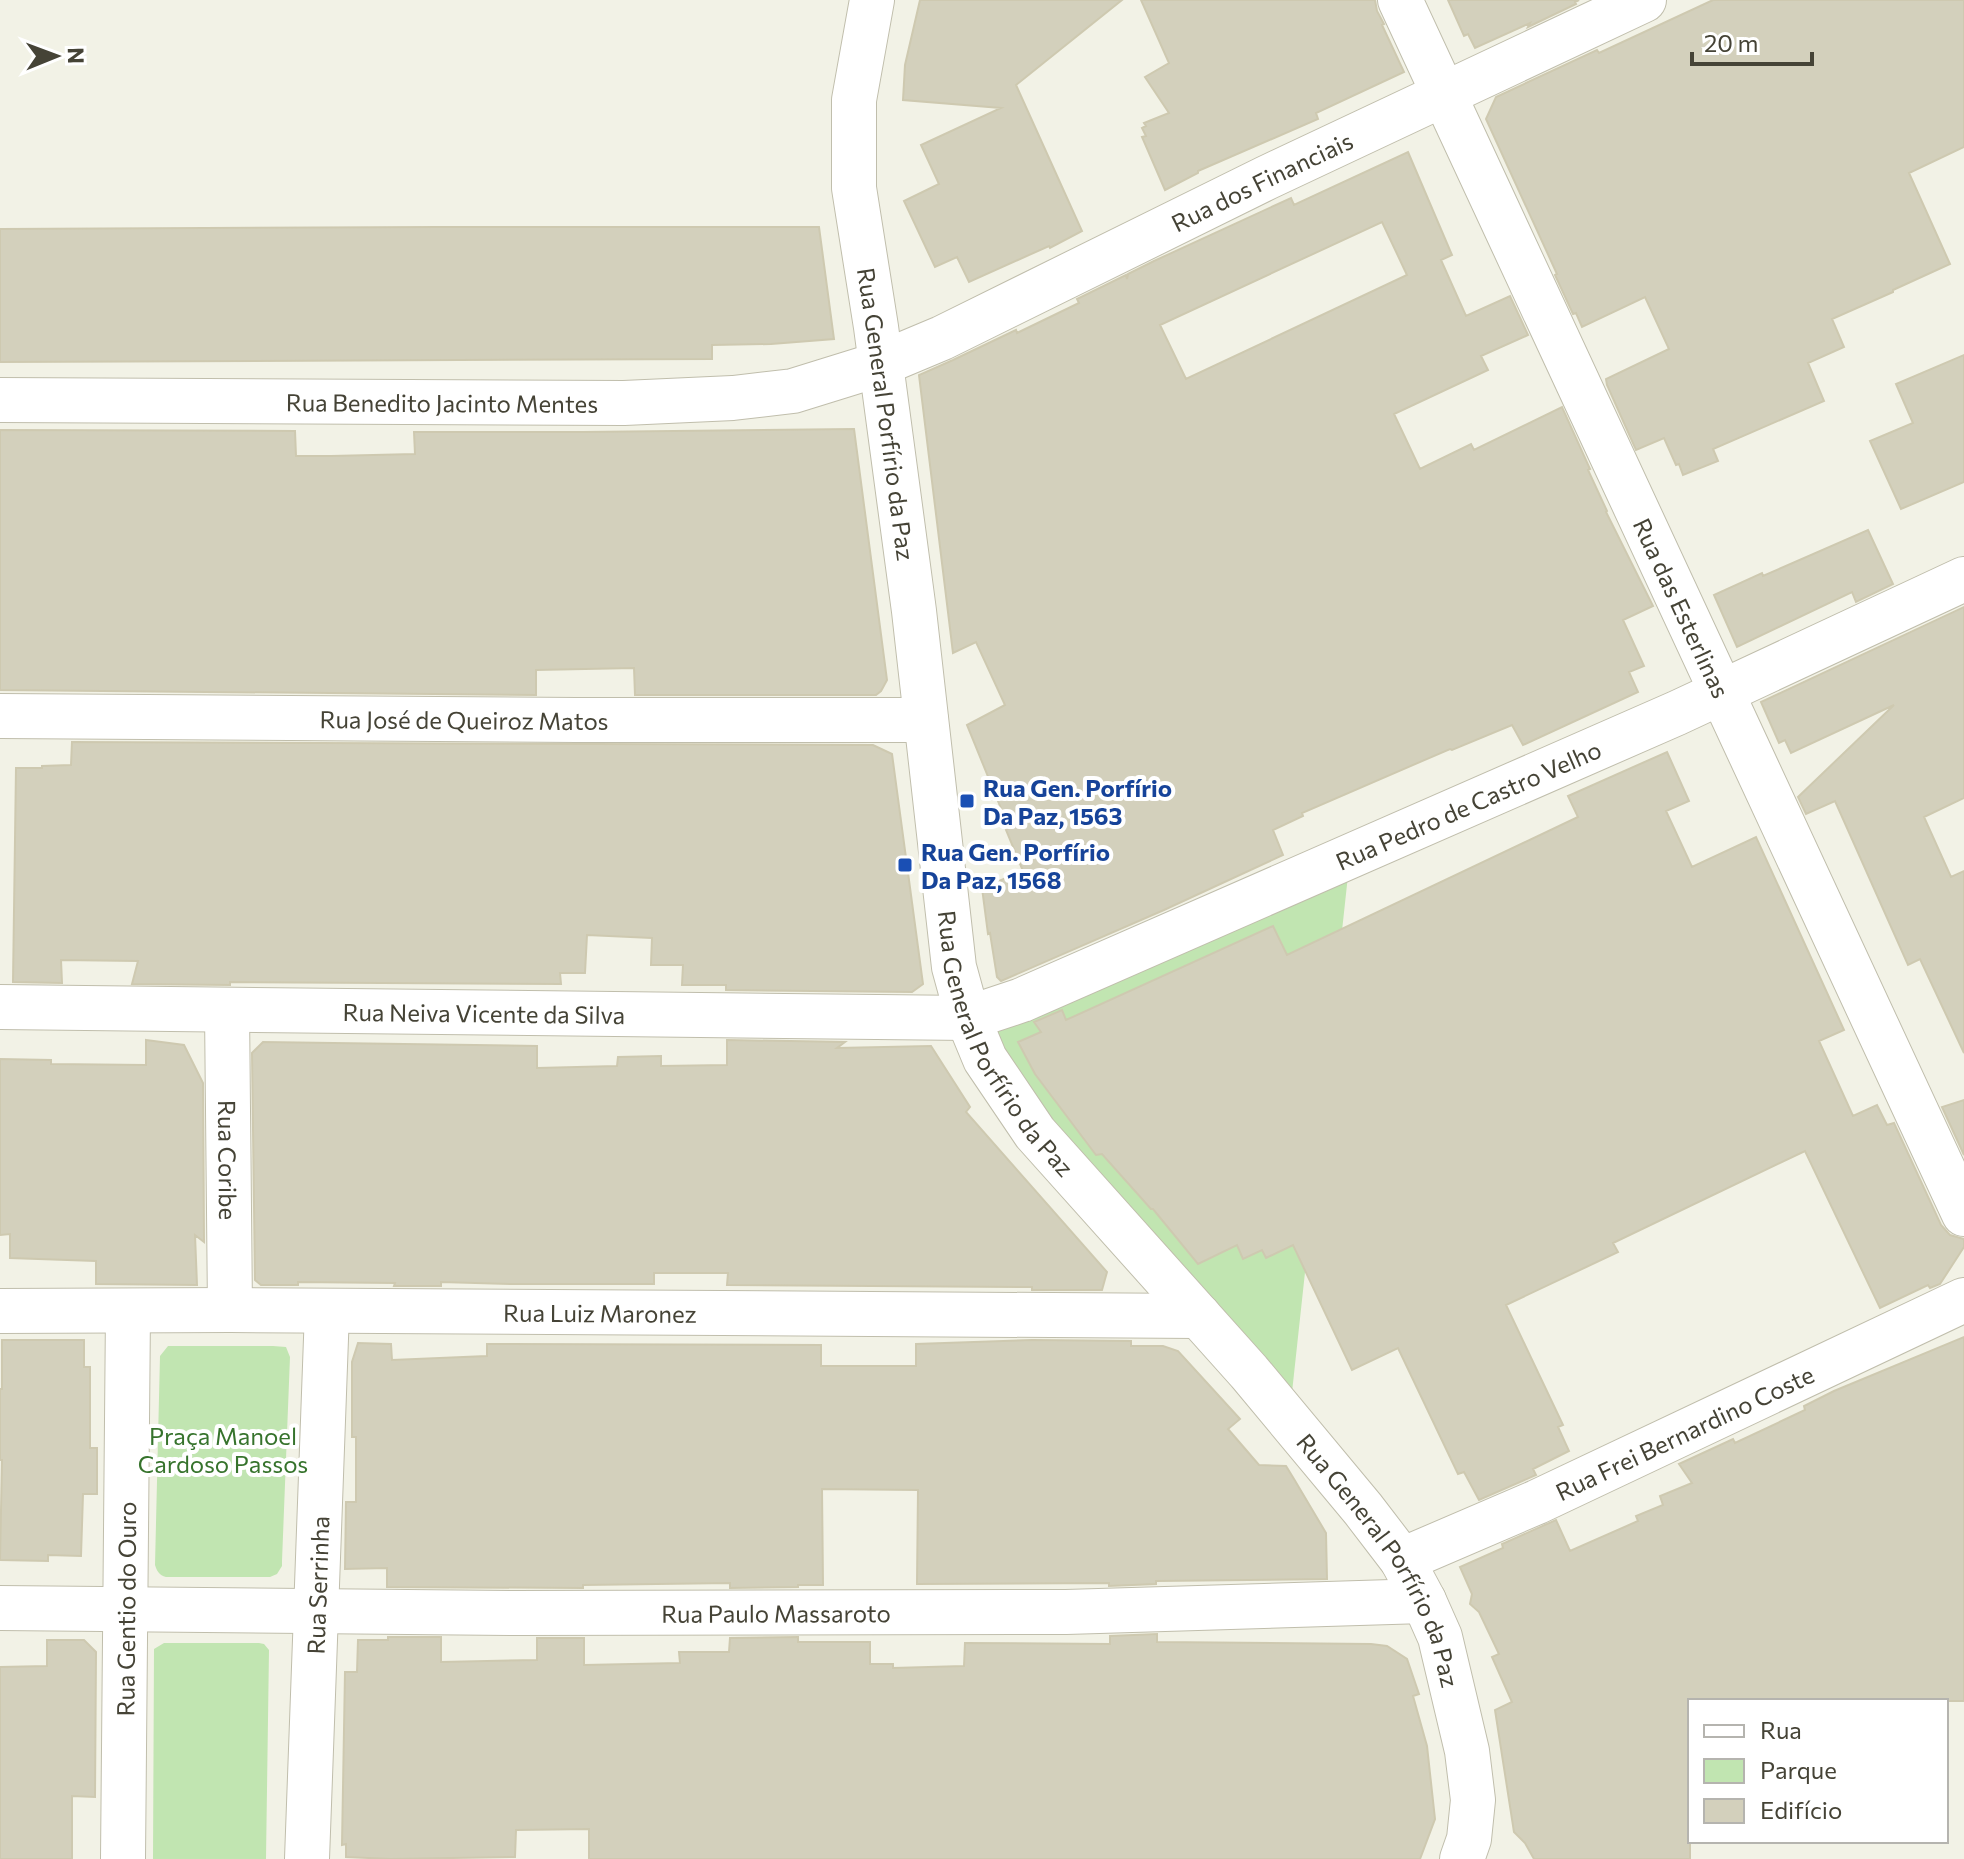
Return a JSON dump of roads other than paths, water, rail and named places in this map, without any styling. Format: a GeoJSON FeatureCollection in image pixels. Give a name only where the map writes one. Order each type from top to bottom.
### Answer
{"type":"FeatureCollection","features":[{"type":"Feature","properties":{"kind":"street","name":"Rua General Porfírio da Paz"},"geometry":{"type":"LineString","coordinates":[[872,0],[854,100],[854,188],[914,611],[954,967],[968,1018],[985,1059],[1035,1133],[1289,1420],[1402,1560],[1440,1637],[1467,1751],[1477,1852]]}},
{"type":"Feature","properties":{"kind":"street","name":"Rua das Esterlinas"},"geometry":{"type":"LineString","coordinates":[[1400,0],[1964,1214]]}},
{"type":"Feature","properties":{"kind":"street","name":"Rua dos Financiais"},"geometry":{"type":"LineString","coordinates":[[880,364],[942,338],[1266,178],[1644,0]]}},
{"type":"Feature","properties":{"kind":"street","name":"Rua Benedito Jacinto Mentes"},"geometry":{"type":"LineString","coordinates":[[0,400],[624,403],[733,398],[793,391],[880,364]]}},
{"type":"Feature","properties":{"kind":"street","name":"Rua Pedro de Castro Velho"},"geometry":{"type":"LineString","coordinates":[[968,1018],[1022,1000],[1186,930],[1663,720],[1964,579]]}},
{"type":"Feature","properties":{"kind":"street","name":"Rua José de Queiroz Matos"},"geometry":{"type":"LineString","coordinates":[[0,716],[593,721],[926,720]]}},
{"type":"Feature","properties":{"kind":"street","name":"Rua Neiva Vicente da Silva"},"geometry":{"type":"LineString","coordinates":[[0,1007],[968,1018]]}},
{"type":"Feature","properties":{"kind":"street","name":"Rua Coribe"},"geometry":{"type":"LineString","coordinates":[[227,1010],[230,1310]]}},
{"type":"Feature","properties":{"kind":"street","name":"Rua Frei Bernardino Coste"},"geometry":{"type":"LineString","coordinates":[[1402,1560],[1537,1502],[1964,1300]]}},
{"type":"Feature","properties":{"kind":"street","name":"Rua Luiz Maronez"},"geometry":{"type":"LineString","coordinates":[[0,1311],[1199,1316]]}},
{"type":"Feature","properties":{"kind":"street","name":"Rua Gentio do Ouro"},"geometry":{"type":"LineString","coordinates":[[123,1859],[128,1311]]}},
{"type":"Feature","properties":{"kind":"street","name":"Rua Serrinha"},"geometry":{"type":"LineString","coordinates":[[307,1859],[327,1311]]}},
{"type":"Feature","properties":{"kind":"street","name":"Rua Paulo Massaroto"},"geometry":{"type":"LineString","coordinates":[[0,1608],[497,1613],[1066,1612],[1424,1601]]}},
{"type":"Feature","properties":{"kind":"place","name":"Rua Gen. Porfírio Da Paz, 1563"},"geometry":{"type":"Point","coordinates":[967,801]}},
{"type":"Feature","properties":{"kind":"place","name":"Rua Gen. Porfírio Da Paz, 1568"},"geometry":{"type":"Point","coordinates":[905,865]}},
{"type":"Feature","properties":{"kind":"park label","name":"Praça Manoel Cardoso Passos"},"geometry":{"type":"Point","coordinates":[223,1449]}}]}
